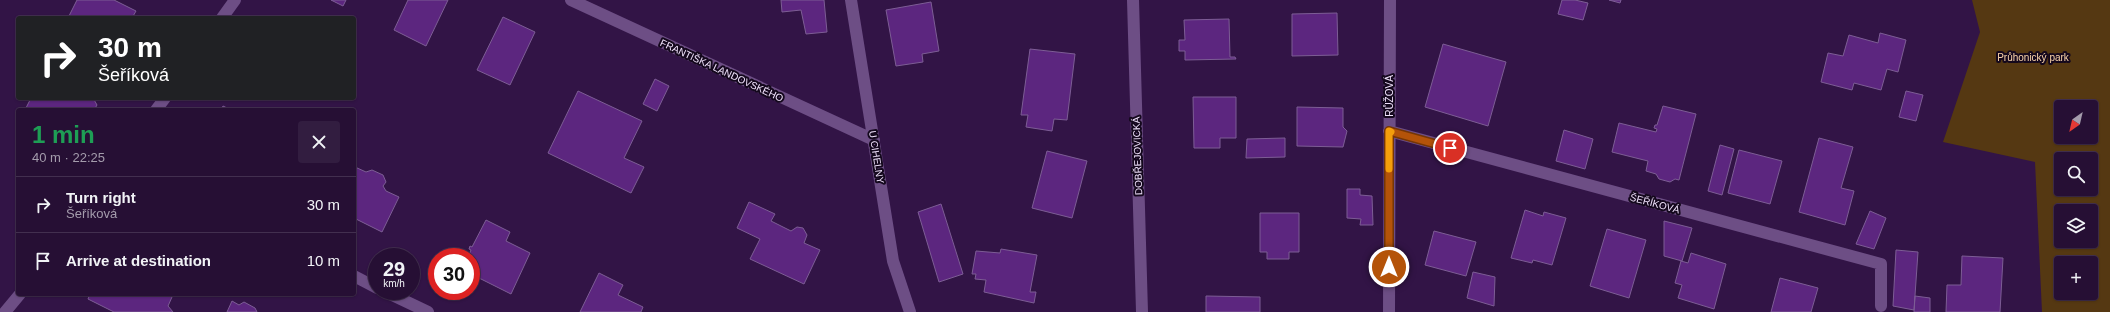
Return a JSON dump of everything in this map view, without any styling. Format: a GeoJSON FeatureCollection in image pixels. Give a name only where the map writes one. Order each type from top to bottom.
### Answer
{"type":"FeatureCollection","features":[{"type":"Feature","properties":{"kind":"street"},"geometry":{"type":"LineString","coordinates":[[223,16],[235,0]]}},
{"type":"Feature","properties":{"kind":"street","name":"FRANTIŠKA LANDOVSKÉHO"},"geometry":{"type":"LineString","coordinates":[[571,0],[874,140]]}},
{"type":"Feature","properties":{"kind":"street","name":"U CIHELNY"},"geometry":{"type":"LineString","coordinates":[[851,0],[893,260],[910,312]]}},
{"type":"Feature","properties":{"kind":"street","name":"DOBŘEJOVICKÁ"},"geometry":{"type":"LineString","coordinates":[[1133,0],[1142,312]]}},
{"type":"Feature","properties":{"kind":"street","name":"RŮŽOVÁ"},"geometry":{"type":"LineString","coordinates":[[1389,312],[1390,0]]}},
{"type":"Feature","properties":{"kind":"street","name":"ŠEŘÍKOVÁ"},"geometry":{"type":"LineString","coordinates":[[1389,131],[1881,264],[1881,306]]}},
{"type":"Feature","properties":{"kind":"street"},"geometry":{"type":"LineString","coordinates":[[356,277],[368,283]]}},
{"type":"Feature","properties":{"kind":"street"},"geometry":{"type":"LineString","coordinates":[[5,312],[18,296]]}},
{"type":"Feature","properties":{"kind":"street"},"geometry":{"type":"LineString","coordinates":[[403,300],[428,312]]}},
{"type":"Feature","properties":{"kind":"green space","name":"Průhonický park"},"geometry":{"type":"Polygon","coordinates":[[[1972,0],[2110,0],[2110,312],[2042,312],[2035,162],[1943,142],[1980,32],[1972,0]]]}},
{"type":"Feature","properties":{"kind":"building"},"geometry":{"type":"Polygon","coordinates":[[[77,0],[114,0],[136,11],[133,16],[69,16],[77,0]]]}},
{"type":"Feature","properties":{"kind":"building"},"geometry":{"type":"Polygon","coordinates":[[[331,0],[346,0],[343,6],[331,0]]]}},
{"type":"Feature","properties":{"kind":"building"},"geometry":{"type":"Polygon","coordinates":[[[408,0],[448,0],[426,46],[394,30],[408,0]]]}},
{"type":"Feature","properties":{"kind":"building"},"geometry":{"type":"Polygon","coordinates":[[[781,0],[824,0],[827,32],[806,34],[801,10],[782,12],[781,0]]]}},
{"type":"Feature","properties":{"kind":"building"},"geometry":{"type":"Polygon","coordinates":[[[1562,0],[1575,0],[1588,3],[1583,20],[1558,14],[1562,0]]]}},
{"type":"Feature","properties":{"kind":"building"},"geometry":{"type":"Polygon","coordinates":[[[1609,0],[1621,0],[1620,3],[1609,0]]]}},
{"type":"Feature","properties":{"kind":"building"},"geometry":{"type":"Polygon","coordinates":[[[931,2],[939,51],[922,54],[923,62],[896,66],[886,10],[931,2]]]}},
{"type":"Feature","properties":{"kind":"building"},"geometry":{"type":"Polygon","coordinates":[[[1337,13],[1338,55],[1292,56],[1292,14],[1337,13]]]}},
{"type":"Feature","properties":{"kind":"building"},"geometry":{"type":"Polygon","coordinates":[[[503,17],[535,32],[510,85],[477,70],[503,17]]]}},
{"type":"Feature","properties":{"kind":"building"},"geometry":{"type":"Polygon","coordinates":[[[1229,19],[1230,57],[1235,57],[1236,59],[1185,60],[1185,51],[1179,51],[1179,40],[1185,40],[1184,20],[1229,19]]]}},
{"type":"Feature","properties":{"kind":"building"},"geometry":{"type":"Polygon","coordinates":[[[1880,33],[1906,40],[1898,72],[1887,69],[1881,90],[1854,83],[1852,90],[1821,82],[1828,53],[1843,56],[1849,35],[1878,43],[1880,33]]]}},
{"type":"Feature","properties":{"kind":"building"},"geometry":{"type":"Polygon","coordinates":[[[1443,44],[1506,62],[1488,126],[1425,107],[1443,44]]]}},
{"type":"Feature","properties":{"kind":"building"},"geometry":{"type":"Polygon","coordinates":[[[1030,49],[1075,54],[1067,120],[1054,119],[1052,131],[1026,127],[1028,115],[1021,115],[1030,49]]]}},
{"type":"Feature","properties":{"kind":"building"},"geometry":{"type":"Polygon","coordinates":[[[655,79],[669,86],[657,111],[643,104],[655,79]]]}},
{"type":"Feature","properties":{"kind":"building"},"geometry":{"type":"Polygon","coordinates":[[[578,91],[642,121],[624,158],[644,167],[631,193],[548,153],[578,91]]]}},
{"type":"Feature","properties":{"kind":"building"},"geometry":{"type":"Polygon","coordinates":[[[1906,91],[1923,95],[1916,121],[1899,117],[1906,91]]]}},
{"type":"Feature","properties":{"kind":"building"},"geometry":{"type":"Polygon","coordinates":[[[1193,97],[1236,97],[1236,138],[1220,138],[1220,148],[1194,148],[1193,97]]]}},
{"type":"Feature","properties":{"kind":"building"},"geometry":{"type":"Polygon","coordinates":[[[30,100],[94,100],[97,105],[95,108],[26,108],[30,100]]]}},
{"type":"Feature","properties":{"kind":"building"},"geometry":{"type":"Polygon","coordinates":[[[1663,106],[1696,114],[1679,180],[1675,179],[1670,182],[1659,179],[1656,174],[1646,171],[1648,161],[1612,152],[1619,123],[1656,132],[1657,129],[1654,128],[1655,125],[1657,125],[1663,106]]]}},
{"type":"Feature","properties":{"kind":"building"},"geometry":{"type":"Polygon","coordinates":[[[1297,107],[1343,108],[1343,127],[1347,131],[1343,147],[1297,146],[1297,107]]]}},
{"type":"Feature","properties":{"kind":"building"},"geometry":{"type":"Polygon","coordinates":[[[1564,130],[1593,139],[1585,169],[1556,161],[1564,130]]]}},
{"type":"Feature","properties":{"kind":"building"},"geometry":{"type":"Polygon","coordinates":[[[1285,138],[1285,157],[1246,158],[1247,139],[1285,138]]]}},
{"type":"Feature","properties":{"kind":"building"},"geometry":{"type":"Polygon","coordinates":[[[1819,138],[1853,147],[1841,188],[1854,191],[1845,225],[1799,212],[1819,138]]]}},
{"type":"Feature","properties":{"kind":"building"},"geometry":{"type":"Polygon","coordinates":[[[1720,145],[1734,149],[1722,195],[1708,191],[1720,145]]]}},
{"type":"Feature","properties":{"kind":"building"},"geometry":{"type":"Polygon","coordinates":[[[1739,150],[1782,161],[1770,204],[1728,193],[1739,150]]]}},
{"type":"Feature","properties":{"kind":"building"},"geometry":{"type":"Polygon","coordinates":[[[1047,151],[1087,161],[1072,218],[1032,208],[1047,151]]]}},
{"type":"Feature","properties":{"kind":"building"},"geometry":{"type":"Polygon","coordinates":[[[356,167],[366,172],[372,170],[383,175],[386,182],[383,186],[386,191],[399,197],[382,232],[356,219],[356,167]]]}},
{"type":"Feature","properties":{"kind":"building"},"geometry":{"type":"Polygon","coordinates":[[[1347,189],[1360,189],[1360,195],[1372,196],[1373,225],[1360,225],[1361,219],[1347,218],[1347,189]]]}},
{"type":"Feature","properties":{"kind":"building"},"geometry":{"type":"Polygon","coordinates":[[[749,202],[775,214],[771,221],[791,231],[797,227],[803,228],[807,235],[804,243],[820,250],[804,284],[750,259],[760,239],[737,228],[749,202]]]}},
{"type":"Feature","properties":{"kind":"building"},"geometry":{"type":"Polygon","coordinates":[[[941,204],[963,274],[939,282],[918,212],[941,204]]]}},
{"type":"Feature","properties":{"kind":"building"},"geometry":{"type":"Polygon","coordinates":[[[1525,210],[1543,216],[1544,212],[1566,218],[1552,265],[1533,260],[1532,263],[1511,258],[1525,210]]]}},
{"type":"Feature","properties":{"kind":"building"},"geometry":{"type":"Polygon","coordinates":[[[1870,211],[1886,218],[1874,249],[1856,244],[1870,211]]]}},
{"type":"Feature","properties":{"kind":"building"},"geometry":{"type":"Polygon","coordinates":[[[1260,213],[1299,213],[1299,252],[1289,252],[1289,259],[1267,259],[1267,252],[1260,252],[1260,213]]]}},
{"type":"Feature","properties":{"kind":"building"},"geometry":{"type":"Polygon","coordinates":[[[486,220],[510,232],[506,241],[530,253],[511,294],[480,278],[480,248],[469,248],[470,246],[472,247],[486,220]]]}},
{"type":"Feature","properties":{"kind":"building"},"geometry":{"type":"Polygon","coordinates":[[[1664,221],[1692,228],[1682,261],[1664,256],[1664,221]]]}},
{"type":"Feature","properties":{"kind":"building"},"geometry":{"type":"Polygon","coordinates":[[[1607,229],[1646,240],[1629,298],[1590,286],[1607,229]]]}},
{"type":"Feature","properties":{"kind":"building"},"geometry":{"type":"Polygon","coordinates":[[[1434,231],[1476,242],[1466,276],[1425,265],[1434,231]]]}},
{"type":"Feature","properties":{"kind":"building"},"geometry":{"type":"Polygon","coordinates":[[[1001,249],[1037,255],[1030,292],[1036,292],[1034,303],[984,292],[986,280],[975,279],[976,274],[972,274],[976,251],[1000,253],[1001,249]]]}},
{"type":"Feature","properties":{"kind":"building"},"geometry":{"type":"Polygon","coordinates":[[[1896,250],[1918,252],[1914,310],[1893,306],[1896,250]]]}},
{"type":"Feature","properties":{"kind":"building"},"geometry":{"type":"Polygon","coordinates":[[[1691,253],[1726,264],[1714,309],[1678,298],[1682,285],[1675,283],[1681,261],[1688,263],[1691,253]]]}},
{"type":"Feature","properties":{"kind":"building"},"geometry":{"type":"Polygon","coordinates":[[[1962,256],[2003,258],[2000,312],[1946,312],[1947,285],[1961,285],[1962,256]]]}},
{"type":"Feature","properties":{"kind":"building"},"geometry":{"type":"Polygon","coordinates":[[[1473,272],[1495,277],[1494,306],[1467,298],[1473,272]]]}},
{"type":"Feature","properties":{"kind":"building"},"geometry":{"type":"Polygon","coordinates":[[[599,273],[623,285],[618,295],[643,307],[641,312],[580,312],[599,273]]]}},
{"type":"Feature","properties":{"kind":"building"},"geometry":{"type":"Polygon","coordinates":[[[1780,278],[1818,288],[1811,312],[1771,312],[1780,278]]]}},
{"type":"Feature","properties":{"kind":"building"},"geometry":{"type":"Polygon","coordinates":[[[89,296],[171,296],[168,306],[173,312],[114,312],[88,299],[89,296]]]}},
{"type":"Feature","properties":{"kind":"building"},"geometry":{"type":"Polygon","coordinates":[[[1206,296],[1260,297],[1260,312],[1206,312],[1206,296]]]}},
{"type":"Feature","properties":{"kind":"building"},"geometry":{"type":"Polygon","coordinates":[[[1915,296],[1930,298],[1930,312],[1914,312],[1915,296]]]}},
{"type":"Feature","properties":{"kind":"building"},"geometry":{"type":"Polygon","coordinates":[[[232,301],[239,305],[244,302],[255,308],[257,312],[227,312],[232,301]]]}},
{"type":"Feature","properties":{"kind":"slow traffic"},"geometry":{"type":"LineString","coordinates":[[1389,169],[1389,131],[1391,132]]}},
{"type":"Feature","properties":{"kind":"route"},"geometry":{"type":"LineString","coordinates":[[1389,267],[1389,131],[1450,148]]}}]}
